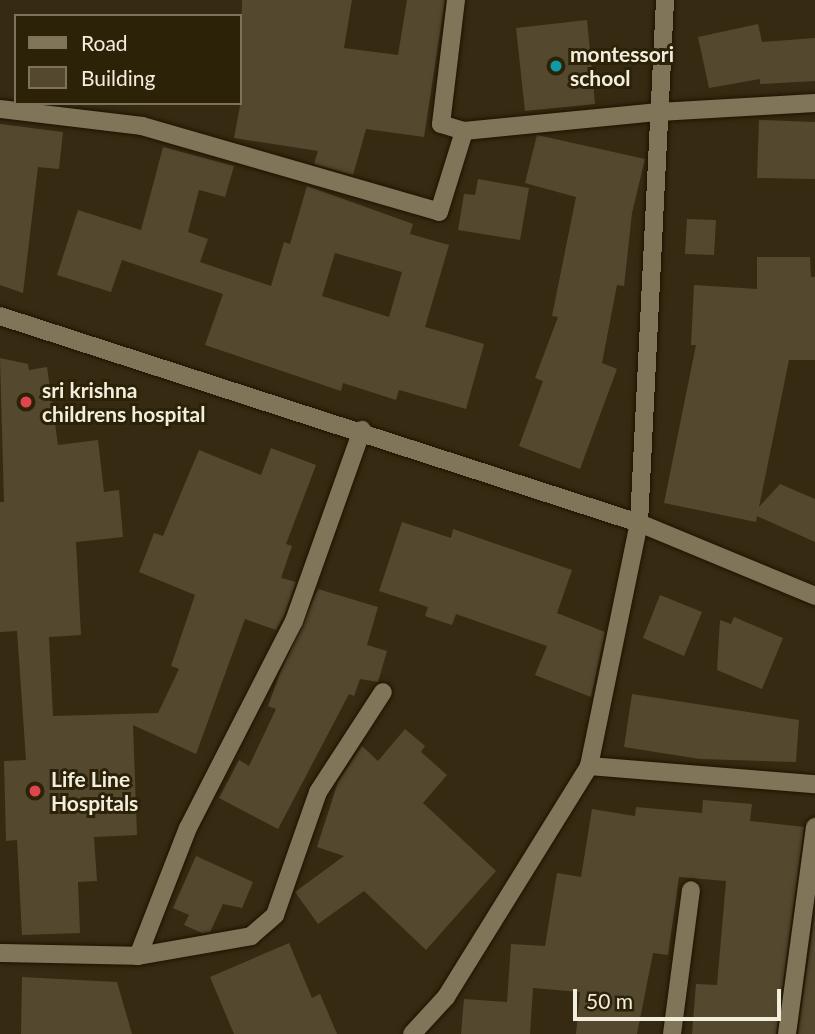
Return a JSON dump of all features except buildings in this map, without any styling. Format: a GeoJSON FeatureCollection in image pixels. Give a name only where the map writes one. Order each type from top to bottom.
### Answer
{"type":"FeatureCollection","features":[{"type":"Feature","properties":{"kind":"street"},"geometry":{"type":"LineString","coordinates":[[456,0],[441,124],[464,131],[659,112],[815,103]]}},
{"type":"Feature","properties":{"kind":"street"},"geometry":{"type":"LineString","coordinates":[[412,1034],[446,997],[589,766],[639,523],[665,0]]}},
{"type":"Feature","properties":{"kind":"street"},"geometry":{"type":"LineString","coordinates":[[0,109],[142,126],[439,212],[464,131]]}},
{"type":"Feature","properties":{"kind":"street"},"geometry":{"type":"LineString","coordinates":[[0,316],[362,430],[639,523],[815,596]]}},
{"type":"Feature","properties":{"kind":"street"},"geometry":{"type":"LineString","coordinates":[[138,956],[188,828],[293,621],[362,430]]}},
{"type":"Feature","properties":{"kind":"street"},"geometry":{"type":"LineString","coordinates":[[0,953],[138,956],[251,936],[275,915],[318,792],[383,692]]}},
{"type":"Feature","properties":{"kind":"street"},"geometry":{"type":"LineString","coordinates":[[589,766],[815,784]]}},
{"type":"Feature","properties":{"kind":"street"},"geometry":{"type":"LineString","coordinates":[[787,1034],[815,827]]}},
{"type":"Feature","properties":{"kind":"street"},"geometry":{"type":"LineString","coordinates":[[672,1034],[691,890]]}},
{"type":"Feature","properties":{"kind":"place","name":"montessori school"},"geometry":{"type":"Point","coordinates":[556,66]}},
{"type":"Feature","properties":{"kind":"place","name":"sri krishna childrens hospital"},"geometry":{"type":"Point","coordinates":[26,402]}},
{"type":"Feature","properties":{"kind":"place","name":"Life Line Hospitals"},"geometry":{"type":"Point","coordinates":[35,791]}}]}
